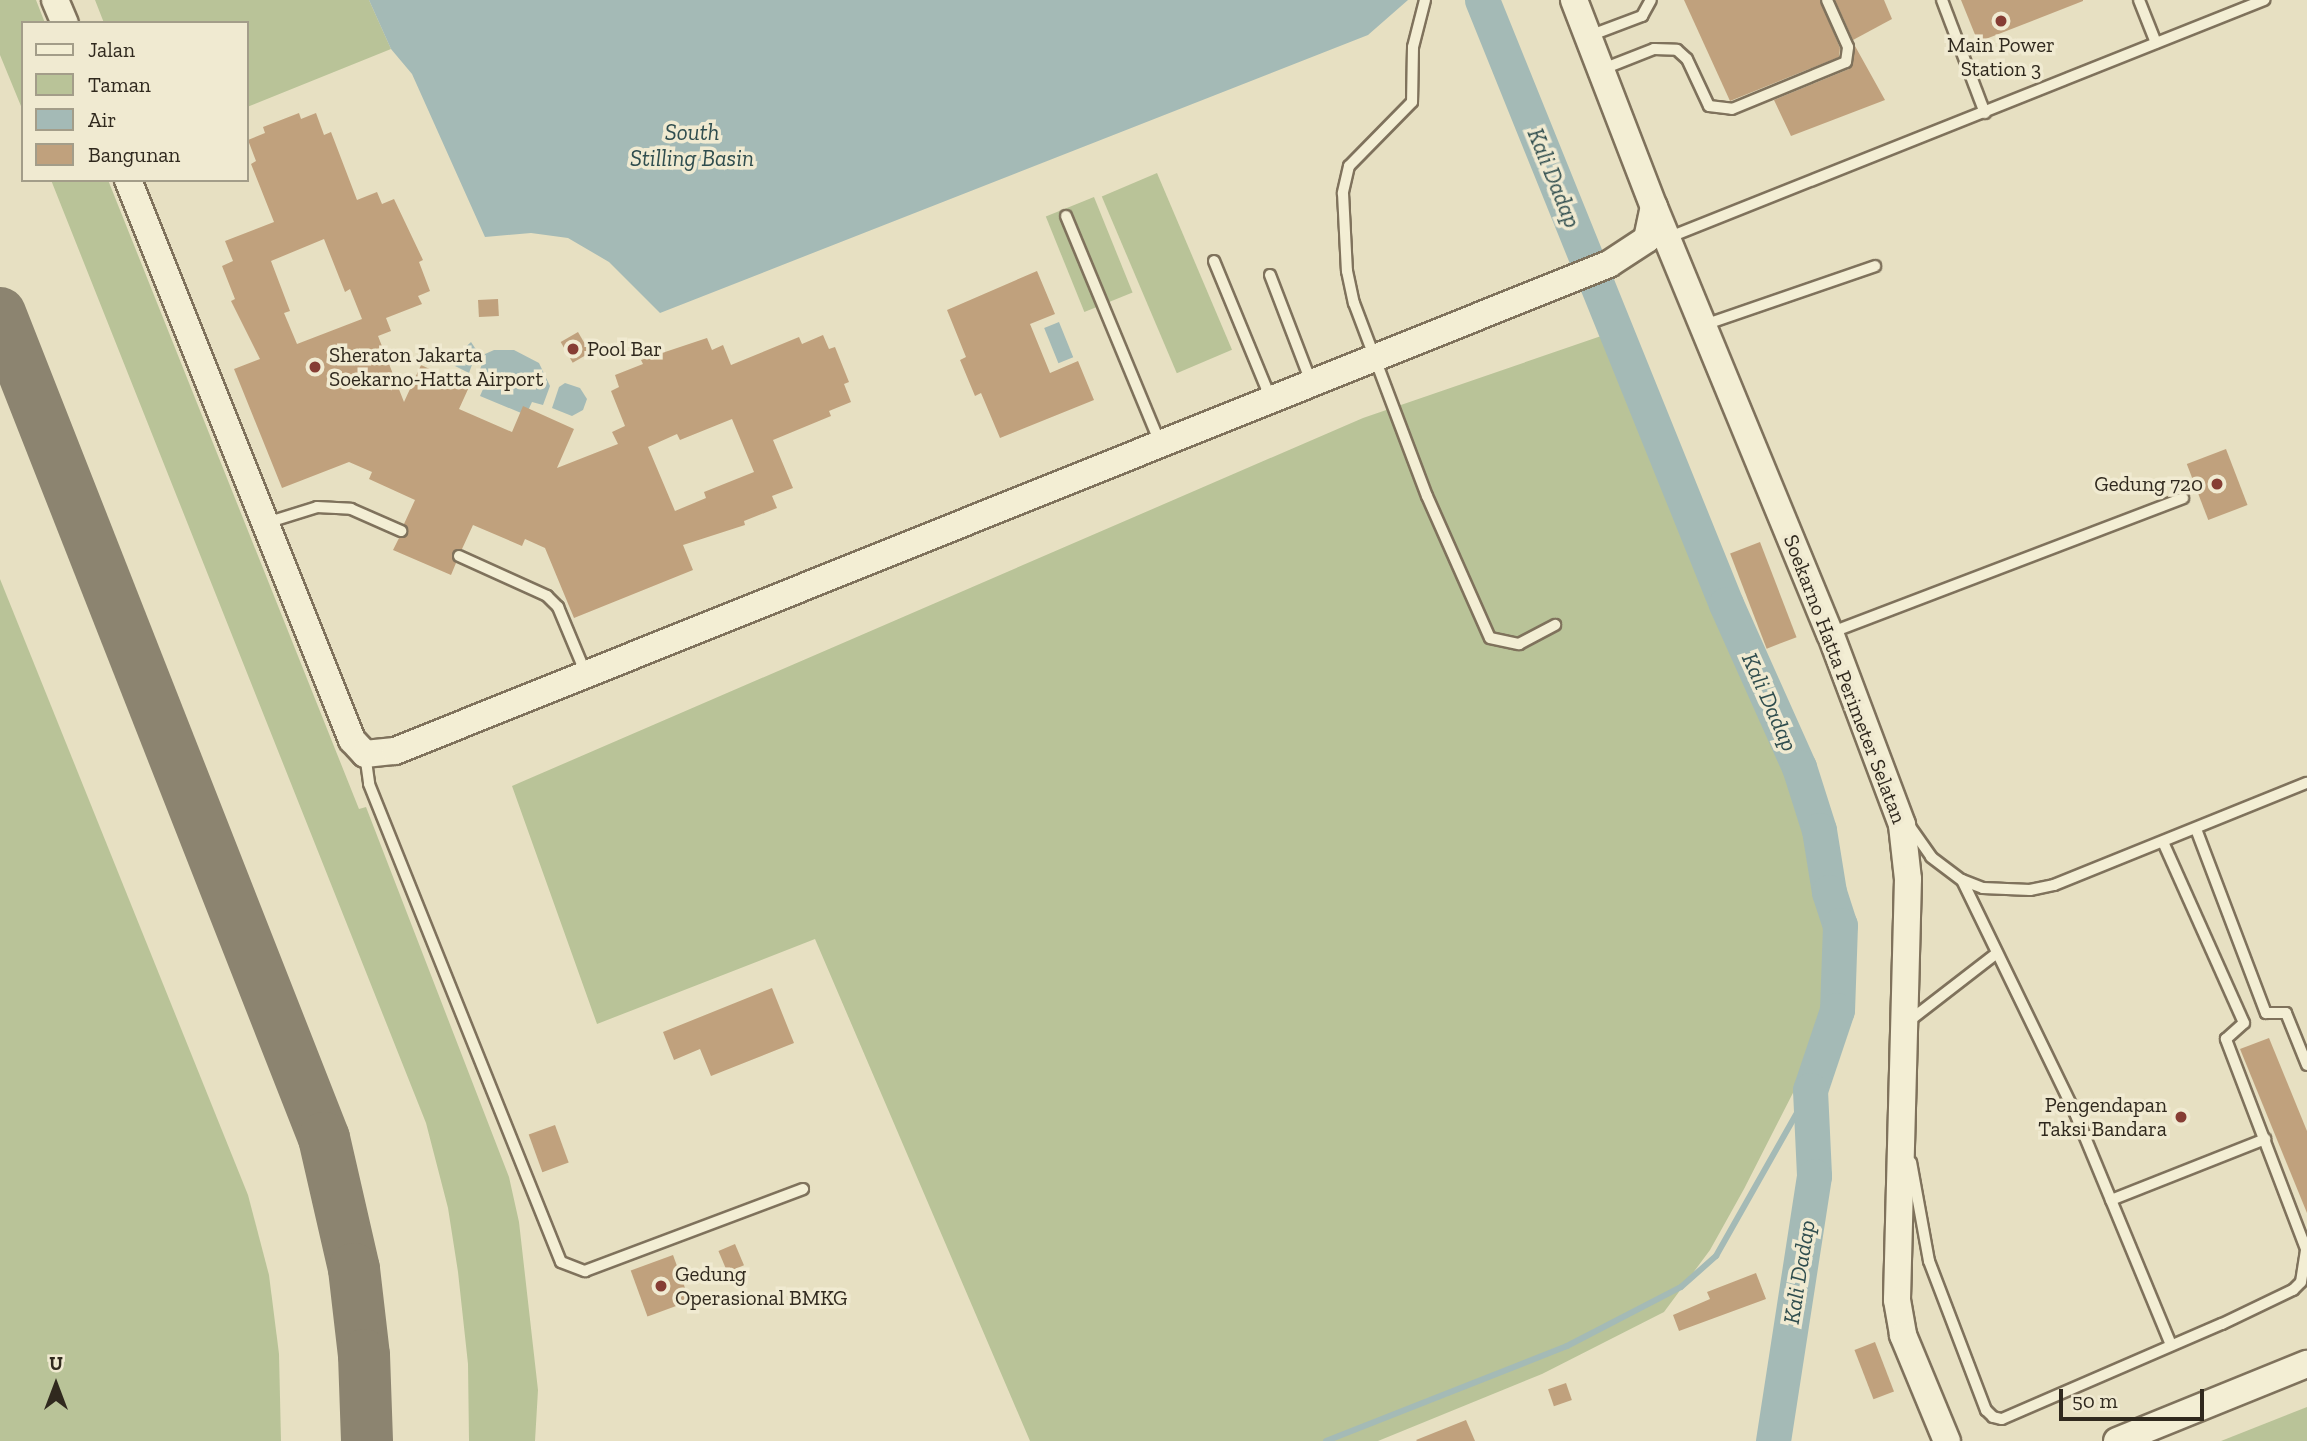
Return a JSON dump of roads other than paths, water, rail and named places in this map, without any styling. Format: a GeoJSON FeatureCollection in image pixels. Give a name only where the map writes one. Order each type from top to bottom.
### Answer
{"type":"FeatureCollection","features":[{"type":"Feature","properties":{"kind":"street"},"geometry":{"type":"LineString","coordinates":[[55,0],[64,21]]}},
{"type":"Feature","properties":{"kind":"street"},"geometry":{"type":"LineString","coordinates":[[129,182],[352,740],[365,754],[395,751],[1609,264],[1647,239],[1654,207],[1599,71],[1574,0]]}},
{"type":"Feature","properties":{"kind":"street","name":"Soekarno Hatta Perimeter Selatan"},"geometry":{"type":"LineString","coordinates":[[1654,207],[1830,633],[1896,805],[1908,866],[1900,1103],[1900,1325],[1947,1441]]}},
{"type":"Feature","properties":{"kind":"street"},"geometry":{"type":"LineString","coordinates":[[2117,1441],[2307,1364]]}},
{"type":"Feature","properties":{"kind":"lane"},"geometry":{"type":"LineString","coordinates":[[1425,0],[1413,47],[1412,103],[1349,166],[1343,193],[1346,271],[1354,303],[1427,496],[1490,638],[1519,644],[1555,625]]}},
{"type":"Feature","properties":{"kind":"lane"},"geometry":{"type":"LineString","coordinates":[[1588,36],[1642,16],[1651,0]]}},
{"type":"Feature","properties":{"kind":"lane"},"geometry":{"type":"LineString","coordinates":[[1599,71],[1665,46],[1686,59],[1709,106],[1732,109],[1846,62],[1847,47],[1827,0]]}},
{"type":"Feature","properties":{"kind":"lane"},"geometry":{"type":"LineString","coordinates":[[1942,0],[1985,113]]}},
{"type":"Feature","properties":{"kind":"lane"},"geometry":{"type":"LineString","coordinates":[[2139,0],[2156,43]]}},
{"type":"Feature","properties":{"kind":"lane"},"geometry":{"type":"LineString","coordinates":[[1667,238],[2264,0]]}},
{"type":"Feature","properties":{"kind":"lane"},"geometry":{"type":"LineString","coordinates":[[1066,216],[1160,444]]}},
{"type":"Feature","properties":{"kind":"lane"},"geometry":{"type":"LineString","coordinates":[[1214,261],[1271,401]]}},
{"type":"Feature","properties":{"kind":"lane"},"geometry":{"type":"LineString","coordinates":[[1703,326],[1875,266]]}},
{"type":"Feature","properties":{"kind":"lane"},"geometry":{"type":"LineString","coordinates":[[1270,275],[1311,382]]}},
{"type":"Feature","properties":{"kind":"lane"},"geometry":{"type":"LineString","coordinates":[[1830,633],[2183,499]]}},
{"type":"Feature","properties":{"kind":"lane"},"geometry":{"type":"LineString","coordinates":[[265,523],[317,507],[351,509],[401,531]]}},
{"type":"Feature","properties":{"kind":"lane"},"geometry":{"type":"LineString","coordinates":[[459,556],[547,596],[558,607],[587,674]]}},
{"type":"Feature","properties":{"kind":"lane"},"geometry":{"type":"LineString","coordinates":[[365,754],[369,784],[561,1262],[585,1270],[803,1189]]}},
{"type":"Feature","properties":{"kind":"lane"},"geometry":{"type":"LineString","coordinates":[[1896,805],[1931,857],[1962,880],[1983,888],[2030,890],[2054,885],[2307,783]]}},
{"type":"Feature","properties":{"kind":"lane"},"geometry":{"type":"LineString","coordinates":[[2196,829],[2266,1013],[2286,1013],[2307,1065]]}},
{"type":"Feature","properties":{"kind":"lane"},"geometry":{"type":"LineString","coordinates":[[1900,1103],[1929,1261],[1986,1409],[1993,1417],[2002,1419],[2293,1290],[2301,1282],[2306,1249],[2226,1039],[2244,1023],[2163,842]]}},
{"type":"Feature","properties":{"kind":"lane"},"geometry":{"type":"LineString","coordinates":[[1962,880],[2111,1200],[2171,1345]]}},
{"type":"Feature","properties":{"kind":"lane"},"geometry":{"type":"LineString","coordinates":[[1903,1026],[1997,953]]}},
{"type":"Feature","properties":{"kind":"lane"},"geometry":{"type":"LineString","coordinates":[[2111,1200],[2265,1139]]}},
{"type":"Feature","properties":{"kind":"water","name":"South Stilling Basin"},"geometry":{"type":"Polygon","coordinates":[[[369,0],[1408,0],[1368,35],[660,313],[609,262],[568,238],[531,233],[485,237],[412,74],[391,49],[369,0]]]}},
{"type":"Feature","properties":{"kind":"water"},"geometry":{"type":"Polygon","coordinates":[[[1059,322],[1073,357],[1058,363],[1044,328],[1059,322]]]}},
{"type":"Feature","properties":{"kind":"water"},"geometry":{"type":"Polygon","coordinates":[[[471,342],[477,351],[469,373],[449,363],[471,342]]]}},
{"type":"Feature","properties":{"kind":"water"},"geometry":{"type":"Polygon","coordinates":[[[494,350],[514,350],[539,363],[550,386],[543,405],[532,402],[526,415],[480,396],[487,380],[478,376],[485,354],[494,350]]]}},
{"type":"Feature","properties":{"kind":"water"},"geometry":{"type":"Polygon","coordinates":[[[565,383],[580,388],[587,399],[583,410],[572,416],[552,408],[559,387],[565,383]]]}},
{"type":"Feature","properties":{"kind":"waterway","name":"Kali Dadap"},"geometry":{"type":"LineString","coordinates":[[1482,0],[1726,604],[1799,767],[1819,830],[1829,892],[1840,925],[1837,1010],[1810,1090],[1814,1176],[1773,1441]]}},
{"type":"Feature","properties":{"kind":"waterway"},"geometry":{"type":"LineString","coordinates":[[1326,1441],[1567,1346],[1681,1287],[1716,1256],[1810,1090]]}},
{"type":"Feature","properties":{"kind":"place","name":"Main Power Station 3"},"geometry":{"type":"Point","coordinates":[2001,21]}},
{"type":"Feature","properties":{"kind":"place","name":"Pool Bar"},"geometry":{"type":"Point","coordinates":[573,349]}},
{"type":"Feature","properties":{"kind":"place","name":"Sheraton Jakarta Soekarno-Hatta Airport"},"geometry":{"type":"Point","coordinates":[315,367]}},
{"type":"Feature","properties":{"kind":"place","name":"Gedung 720"},"geometry":{"type":"Point","coordinates":[2217,484]}},
{"type":"Feature","properties":{"kind":"place","name":"Pengendapan Taksi Bandara"},"geometry":{"type":"Point","coordinates":[2181,1117]}},
{"type":"Feature","properties":{"kind":"place","name":"Gedung Operasional BMKG"},"geometry":{"type":"Point","coordinates":[661,1286]}}]}
